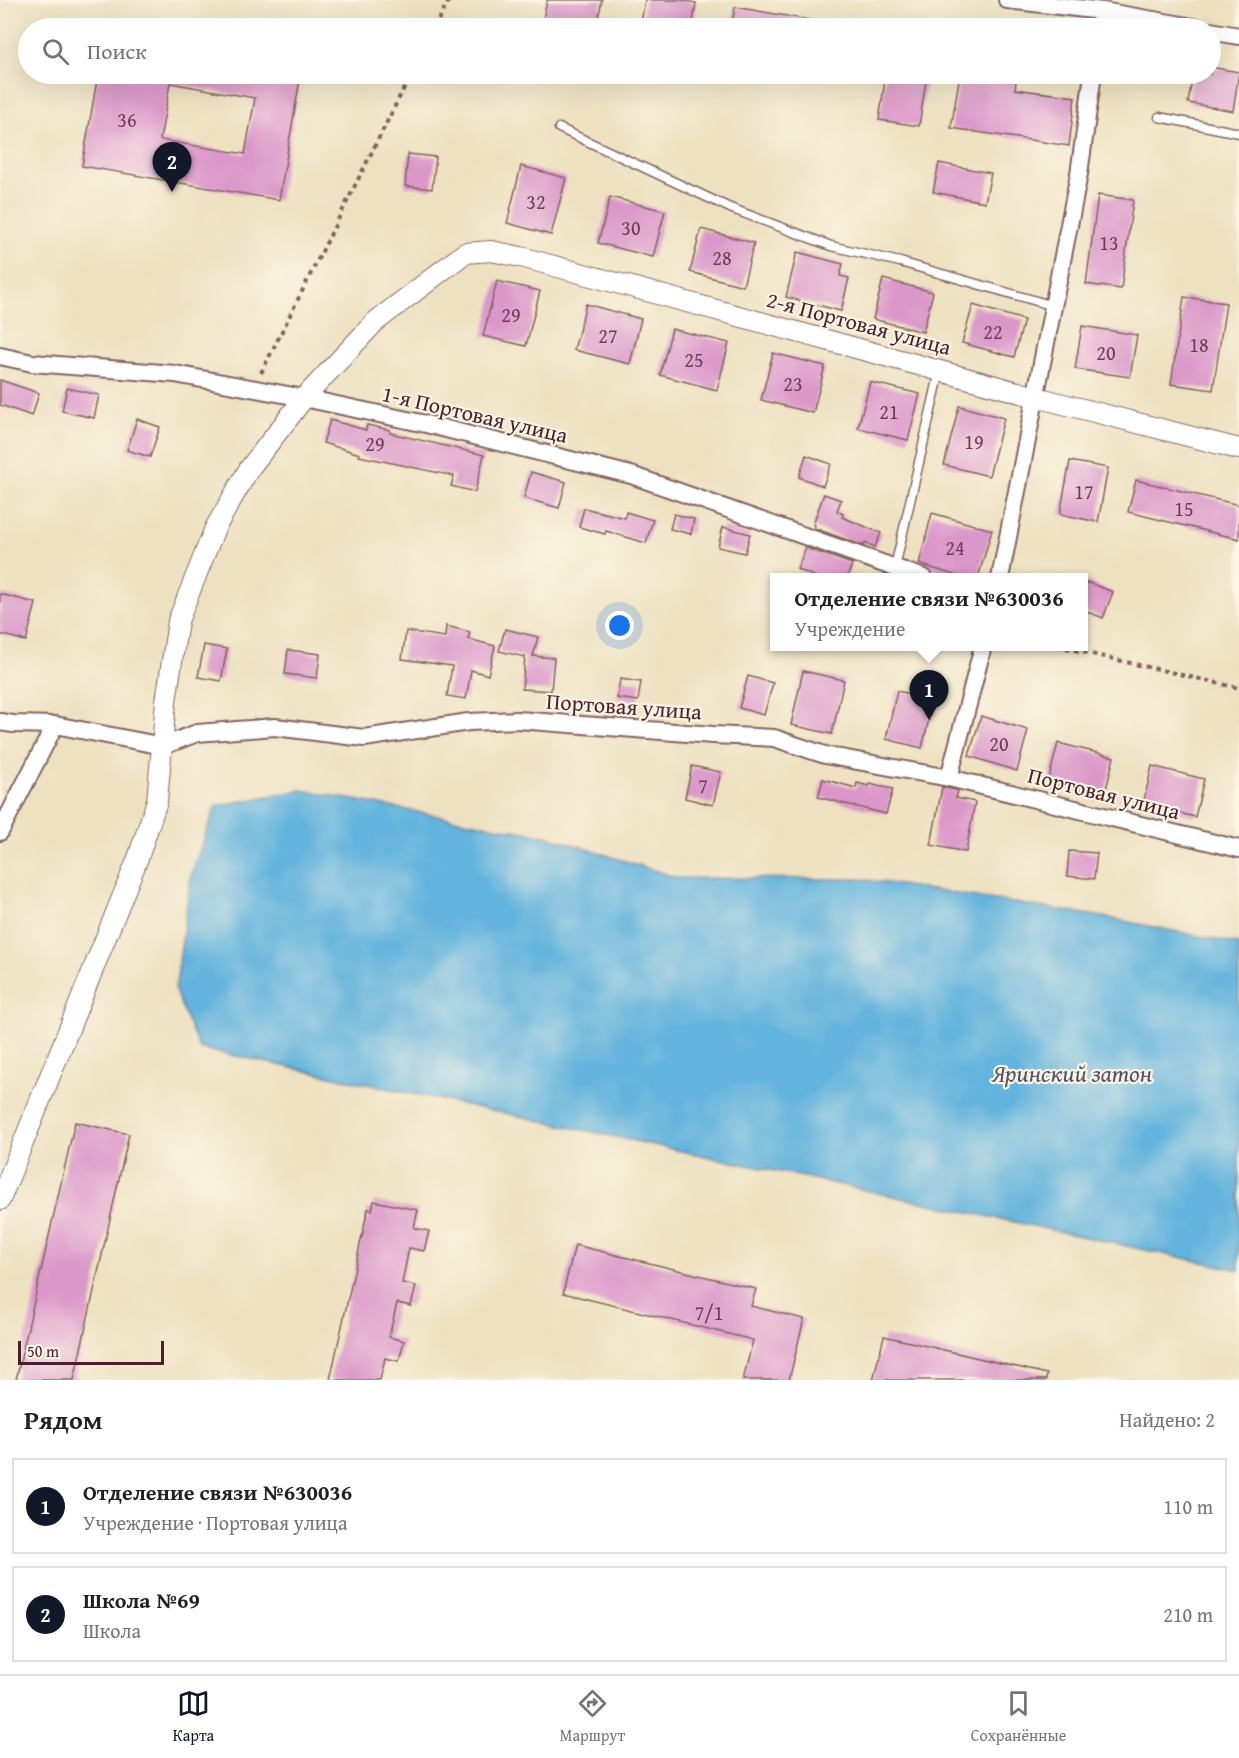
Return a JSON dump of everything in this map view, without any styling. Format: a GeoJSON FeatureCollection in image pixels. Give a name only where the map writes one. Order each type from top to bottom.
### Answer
{"type":"FeatureCollection","features":[{"type":"Feature","properties":{"kind":"street"},"geometry":{"type":"LineString","coordinates":[[1007,0],[1142,18]]}},
{"type":"Feature","properties":{"kind":"street"},"geometry":{"type":"LineString","coordinates":[[1101,18],[1102,11]]}},
{"type":"Feature","properties":{"kind":"street"},"geometry":{"type":"LineString","coordinates":[[1221,33],[1239,36]]}},
{"type":"Feature","properties":{"kind":"street"},"geometry":{"type":"LineString","coordinates":[[1001,573],[1079,174],[1092,84]]}},
{"type":"Feature","properties":{"kind":"street","name":"2-я Портовая улица"},"geometry":{"type":"LineString","coordinates":[[304,398],[375,322],[465,253],[491,251],[521,257],[1036,397],[1239,449]]}},
{"type":"Feature","properties":{"kind":"street","name":"1-я Портовая улица"},"geometry":{"type":"LineString","coordinates":[[0,356],[32,363],[175,374],[426,424],[631,475],[911,573]]}},
{"type":"Feature","properties":{"kind":"street"},"geometry":{"type":"LineString","coordinates":[[1,1195],[138,858],[157,801],[166,701],[178,621],[215,528],[249,469],[304,398]]}},
{"type":"Feature","properties":{"kind":"street"},"geometry":{"type":"LineString","coordinates":[[949,778],[982,651]]}},
{"type":"Feature","properties":{"kind":"street","name":"Портовая улица"},"geometry":{"type":"LineString","coordinates":[[163,746],[197,733],[275,727],[364,738],[469,722],[518,720],[774,738],[825,754],[949,778],[1239,849]]}},
{"type":"Feature","properties":{"kind":"street"},"geometry":{"type":"LineString","coordinates":[[0,722],[56,725],[163,746]]}},
{"type":"Feature","properties":{"kind":"street"},"geometry":{"type":"LineString","coordinates":[[0,832],[56,725]]}},
{"type":"Feature","properties":{"kind":"lane"},"geometry":{"type":"LineString","coordinates":[[1159,117],[1239,133]]}},
{"type":"Feature","properties":{"kind":"lane"},"geometry":{"type":"LineString","coordinates":[[559,128],[730,207],[831,246],[900,262],[1054,306]]}},
{"type":"Feature","properties":{"kind":"lane"},"geometry":{"type":"LineString","coordinates":[[895,567],[940,370]]}},
{"type":"Feature","properties":{"kind":"path"},"geometry":{"type":"LineString","coordinates":[[439,18],[448,0]]}},
{"type":"Feature","properties":{"kind":"path"},"geometry":{"type":"LineString","coordinates":[[252,389],[406,84]]}},
{"type":"Feature","properties":{"kind":"path"},"geometry":{"type":"LineString","coordinates":[[1079,651],[1239,688]]}},
{"type":"Feature","properties":{"kind":"water","name":"Яринский затон"},"geometry":{"type":"Polygon","coordinates":[[[302,790],[550,837],[678,878],[862,879],[1104,917],[1239,944],[1239,1270],[199,1048],[175,991],[191,875],[216,806],[302,790]]]}},
{"type":"Feature","properties":{"kind":"building"},"geometry":{"type":"Polygon","coordinates":[[[547,0],[602,0],[598,18],[543,18],[547,0]]]}},
{"type":"Feature","properties":{"kind":"building"},"geometry":{"type":"Polygon","coordinates":[[[645,0],[681,0],[696,3],[694,18],[642,18],[645,0]]]}},
{"type":"Feature","properties":{"kind":"building"},"geometry":{"type":"Polygon","coordinates":[[[735,7],[798,18],[733,18],[735,7]]]}},
{"type":"Feature","properties":{"kind":"building"},"geometry":{"type":"Polygon","coordinates":[[[1221,69],[1239,72],[1233,111],[1188,103],[1191,84],[1221,84],[1221,69]]]}},
{"type":"Feature","properties":{"kind":"building"},"geometry":{"type":"Polygon","coordinates":[[[96,84],[170,84],[160,140],[245,154],[255,98],[176,84],[299,84],[279,200],[82,166],[96,84]]]}},
{"type":"Feature","properties":{"kind":"building"},"geometry":{"type":"Polygon","coordinates":[[[884,84],[925,84],[919,126],[879,120],[884,84]]]}},
{"type":"Feature","properties":{"kind":"building"},"geometry":{"type":"Polygon","coordinates":[[[958,84],[1016,84],[1015,89],[1075,97],[1069,146],[951,128],[958,84]]]}},
{"type":"Feature","properties":{"kind":"building"},"geometry":{"type":"Polygon","coordinates":[[[408,154],[436,157],[432,189],[405,186],[408,154]]]}},
{"type":"Feature","properties":{"kind":"building"},"geometry":{"type":"Polygon","coordinates":[[[939,163],[991,173],[985,202],[933,192],[939,163]]]}},
{"type":"Feature","properties":{"kind":"building"},"geometry":{"type":"Polygon","coordinates":[[[521,166],[566,178],[551,235],[507,223],[521,166]]]}},
{"type":"Feature","properties":{"kind":"building"},"geometry":{"type":"Polygon","coordinates":[[[1098,195],[1133,200],[1121,289],[1086,284],[1098,195]]]}},
{"type":"Feature","properties":{"kind":"building"},"geometry":{"type":"Polygon","coordinates":[[[610,197],[665,211],[653,257],[598,243],[610,197]]]}},
{"type":"Feature","properties":{"kind":"building"},"geometry":{"type":"Polygon","coordinates":[[[701,229],[754,243],[743,286],[690,272],[701,229]]]}},
{"type":"Feature","properties":{"kind":"building"},"geometry":{"type":"Polygon","coordinates":[[[797,252],[843,264],[840,276],[849,278],[841,311],[786,297],[797,252]]]}},
{"type":"Feature","properties":{"kind":"building"},"geometry":{"type":"Polygon","coordinates":[[[883,279],[933,292],[923,332],[873,319],[883,279]]]}},
{"type":"Feature","properties":{"kind":"building"},"geometry":{"type":"Polygon","coordinates":[[[497,281],[540,291],[526,346],[483,336],[497,281]]]}},
{"type":"Feature","properties":{"kind":"building"},"geometry":{"type":"Polygon","coordinates":[[[1184,297],[1226,303],[1213,390],[1171,384],[1184,297]]]}},
{"type":"Feature","properties":{"kind":"building"},"geometry":{"type":"Polygon","coordinates":[[[586,304],[641,319],[630,364],[574,350],[586,304]]]}},
{"type":"Feature","properties":{"kind":"building"},"geometry":{"type":"Polygon","coordinates":[[[973,305],[1024,320],[1014,357],[962,343],[973,305]]]}},
{"type":"Feature","properties":{"kind":"building"},"geometry":{"type":"Polygon","coordinates":[[[1082,326],[1137,335],[1130,377],[1075,369],[1082,326]]]}},
{"type":"Feature","properties":{"kind":"building"},"geometry":{"type":"Polygon","coordinates":[[[672,329],[729,343],[717,390],[660,375],[672,329]]]}},
{"type":"Feature","properties":{"kind":"building"},"geometry":{"type":"Polygon","coordinates":[[[773,353],[825,366],[813,413],[761,400],[773,353]]]}},
{"type":"Feature","properties":{"kind":"building"},"geometry":{"type":"Polygon","coordinates":[[[0,380],[39,393],[32,416],[0,405],[0,380]]]}},
{"type":"Feature","properties":{"kind":"building"},"geometry":{"type":"Polygon","coordinates":[[[870,382],[920,394],[908,440],[858,428],[870,382]]]}},
{"type":"Feature","properties":{"kind":"building"},"geometry":{"type":"Polygon","coordinates":[[[67,388],[99,395],[94,418],[62,411],[67,388]]]}},
{"type":"Feature","properties":{"kind":"building"},"geometry":{"type":"Polygon","coordinates":[[[959,406],[1004,418],[989,476],[944,465],[959,406]]]}},
{"type":"Feature","properties":{"kind":"building"},"geometry":{"type":"Polygon","coordinates":[[[137,419],[160,427],[150,457],[127,450],[137,419]]]}},
{"type":"Feature","properties":{"kind":"building"},"geometry":{"type":"Polygon","coordinates":[[[330,420],[366,430],[367,425],[390,430],[390,433],[484,455],[475,492],[451,486],[454,476],[359,456],[360,454],[323,443],[330,420]]]}},
{"type":"Feature","properties":{"kind":"building"},"geometry":{"type":"Polygon","coordinates":[[[806,455],[831,464],[823,486],[799,477],[806,455]]]}},
{"type":"Feature","properties":{"kind":"building"},"geometry":{"type":"Polygon","coordinates":[[[1070,461],[1108,468],[1098,522],[1060,514],[1070,461]]]}},
{"type":"Feature","properties":{"kind":"building"},"geometry":{"type":"Polygon","coordinates":[[[531,472],[566,482],[559,508],[524,498],[531,472]]]}},
{"type":"Feature","properties":{"kind":"building"},"geometry":{"type":"Polygon","coordinates":[[[1136,480],[1239,505],[1239,539],[1128,512],[1136,480]]]}},
{"type":"Feature","properties":{"kind":"building"},"geometry":{"type":"Polygon","coordinates":[[[824,494],[841,500],[837,511],[843,514],[842,517],[881,533],[875,547],[865,543],[864,546],[814,528],[813,524],[824,494]]]}},
{"type":"Feature","properties":{"kind":"building"},"geometry":{"type":"Polygon","coordinates":[[[584,508],[625,518],[626,512],[653,520],[646,543],[606,531],[605,534],[579,527],[584,508]]]}},
{"type":"Feature","properties":{"kind":"building"},"geometry":{"type":"Polygon","coordinates":[[[932,513],[992,530],[979,573],[948,573],[919,564],[932,513]]]}},
{"type":"Feature","properties":{"kind":"building"},"geometry":{"type":"Polygon","coordinates":[[[674,514],[694,519],[691,534],[670,529],[674,514]]]}},
{"type":"Feature","properties":{"kind":"building"},"geometry":{"type":"Polygon","coordinates":[[[723,527],[750,534],[745,553],[718,547],[723,527]]]}},
{"type":"Feature","properties":{"kind":"building"},"geometry":{"type":"Polygon","coordinates":[[[806,548],[852,564],[849,573],[806,573],[797,569],[806,548]]]}},
{"type":"Feature","properties":{"kind":"building"},"geometry":{"type":"Polygon","coordinates":[[[1088,582],[1113,592],[1103,618],[1088,612],[1088,582]]]}},
{"type":"Feature","properties":{"kind":"building"},"geometry":{"type":"Polygon","coordinates":[[[0,594],[36,603],[26,641],[0,634],[0,594]]]}},
{"type":"Feature","properties":{"kind":"building"},"geometry":{"type":"Polygon","coordinates":[[[446,626],[470,632],[468,639],[495,646],[488,675],[471,670],[466,699],[447,696],[452,666],[402,659],[406,631],[445,637],[446,626]]]}},
{"type":"Feature","properties":{"kind":"building"},"geometry":{"type":"Polygon","coordinates":[[[505,629],[538,637],[533,656],[554,658],[551,691],[522,689],[525,657],[499,651],[505,629]]]}},
{"type":"Feature","properties":{"kind":"building"},"geometry":{"type":"Polygon","coordinates":[[[204,645],[227,649],[221,681],[198,677],[204,645]]]}},
{"type":"Feature","properties":{"kind":"building"},"geometry":{"type":"Polygon","coordinates":[[[288,650],[320,654],[317,678],[285,674],[288,650]]]}},
{"type":"Feature","properties":{"kind":"building"},"geometry":{"type":"Polygon","coordinates":[[[803,671],[844,680],[832,734],[791,725],[803,671]]]}},
{"type":"Feature","properties":{"kind":"building"},"geometry":{"type":"Polygon","coordinates":[[[748,676],[773,683],[764,715],[739,708],[748,676]]]}},
{"type":"Feature","properties":{"kind":"building"},"geometry":{"type":"Polygon","coordinates":[[[620,679],[641,682],[638,701],[617,698],[620,679]]]}},
{"type":"Feature","properties":{"kind":"building"},"geometry":{"type":"Polygon","coordinates":[[[897,691],[934,699],[922,748],[886,739],[897,691]]]}},
{"type":"Feature","properties":{"kind":"building"},"geometry":{"type":"Polygon","coordinates":[[[981,716],[1028,730],[1017,771],[969,756],[981,716]]]}},
{"type":"Feature","properties":{"kind":"building"},"geometry":{"type":"Polygon","coordinates":[[[1058,743],[1114,757],[1104,797],[1048,782],[1058,743]]]}},
{"type":"Feature","properties":{"kind":"building"},"geometry":{"type":"Polygon","coordinates":[[[692,766],[721,772],[713,805],[685,798],[692,766]]]}},
{"type":"Feature","properties":{"kind":"building"},"geometry":{"type":"Polygon","coordinates":[[[1152,766],[1204,779],[1195,817],[1143,804],[1152,766]]]}},
{"type":"Feature","properties":{"kind":"building"},"geometry":{"type":"Polygon","coordinates":[[[823,779],[856,788],[857,783],[893,789],[886,814],[818,797],[823,779]]]}},
{"type":"Feature","properties":{"kind":"building"},"geometry":{"type":"Polygon","coordinates":[[[942,787],[958,791],[956,798],[975,802],[966,852],[931,845],[942,787]]]}},
{"type":"Feature","properties":{"kind":"building"},"geometry":{"type":"Polygon","coordinates":[[[1069,851],[1097,853],[1094,879],[1067,876],[1069,851]]]}},
{"type":"Feature","properties":{"kind":"building"},"geometry":{"type":"Polygon","coordinates":[[[75,1122],[129,1134],[74,1380],[16,1380],[75,1122]]]}},
{"type":"Feature","properties":{"kind":"building"},"geometry":{"type":"Polygon","coordinates":[[[374,1201],[418,1210],[414,1228],[429,1231],[424,1251],[409,1248],[402,1283],[416,1286],[411,1306],[397,1303],[389,1337],[404,1341],[399,1361],[385,1358],[380,1380],[330,1380],[368,1209],[372,1210],[374,1201]]]}},
{"type":"Feature","properties":{"kind":"building"},"geometry":{"type":"Polygon","coordinates":[[[575,1245],[756,1289],[751,1306],[804,1319],[789,1380],[743,1380],[753,1340],[563,1293],[575,1245]]]}},
{"type":"Feature","properties":{"kind":"building"},"geometry":{"type":"Polygon","coordinates":[[[884,1336],[1047,1374],[1046,1380],[873,1380],[884,1336]]]}},
{"type":"Feature","properties":{"kind":"place","name":"Школа №69"},"geometry":{"type":"Point","coordinates":[172,192]}},
{"type":"Feature","properties":{"kind":"place","name":"Отделение связи №630036"},"geometry":{"type":"Point","coordinates":[929,720]}}]}
